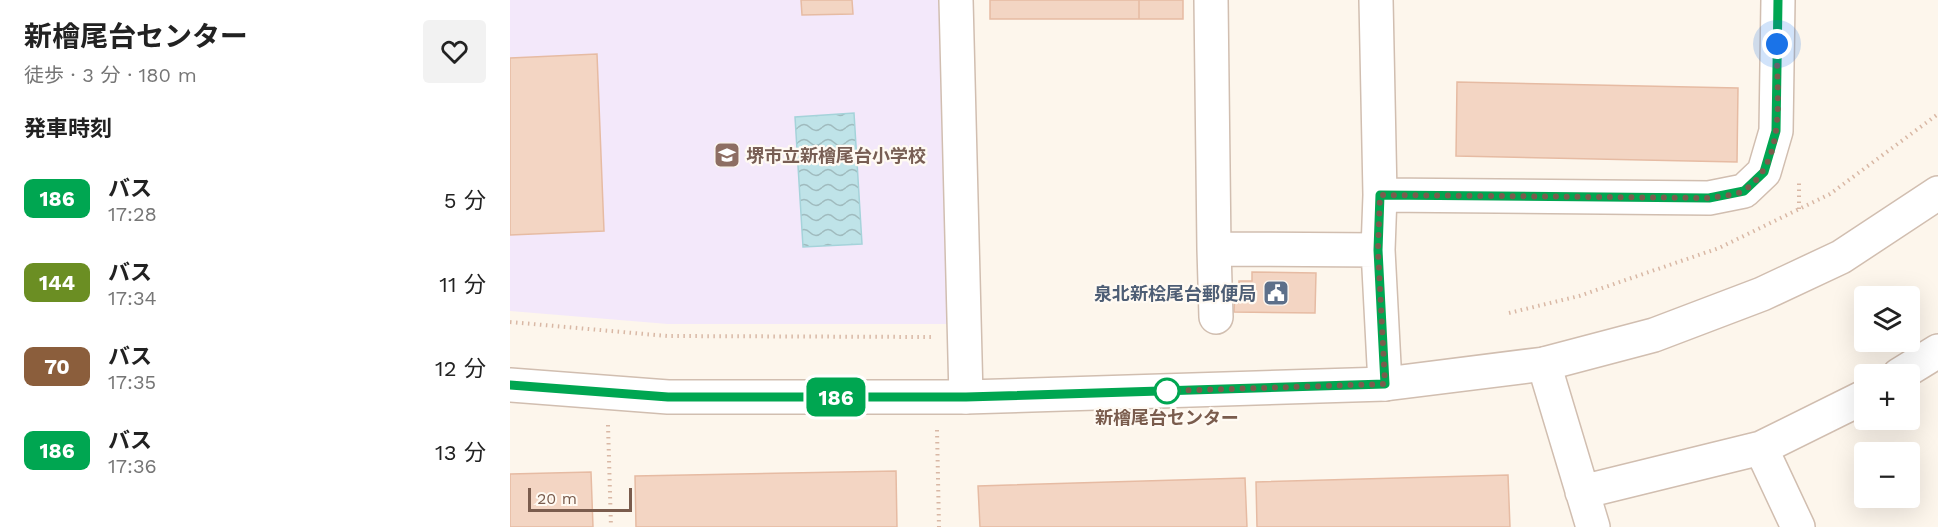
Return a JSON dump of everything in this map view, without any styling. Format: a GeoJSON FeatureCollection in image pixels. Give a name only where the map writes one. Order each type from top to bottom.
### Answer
{"type":"FeatureCollection","features":[{"type":"Feature","properties":{"kind":"street"},"geometry":{"type":"LineString","coordinates":[[956,0],[966,397]]}},
{"type":"Feature","properties":{"kind":"street"},"geometry":{"type":"LineString","coordinates":[[1210,0],[1216,317]]}},
{"type":"Feature","properties":{"kind":"street"},"geometry":{"type":"LineString","coordinates":[[1376,0],[1380,195],[1378,250],[1385,384]]}},
{"type":"Feature","properties":{"kind":"street"},"geometry":{"type":"LineString","coordinates":[[1380,195],[1709,198],[1744,191],[1764,172],[1776,131],[1778,0]]}},
{"type":"Feature","properties":{"kind":"street"},"geometry":{"type":"LineString","coordinates":[[510,385],[668,397],[966,397],[1385,384],[1544,364],[1654,335],[1762,294],[1841,257],[1938,193]]}},
{"type":"Feature","properties":{"kind":"street"},"geometry":{"type":"LineString","coordinates":[[1214,249],[1378,250]]}},
{"type":"Feature","properties":{"kind":"street"},"geometry":{"type":"LineString","coordinates":[[1917,364],[1938,351]]}},
{"type":"Feature","properties":{"kind":"street"},"geometry":{"type":"LineString","coordinates":[[1544,364],[1593,527]]}},
{"type":"Feature","properties":{"kind":"street"},"geometry":{"type":"LineString","coordinates":[[1582,492],[1761,448],[1854,402]]}},
{"type":"Feature","properties":{"kind":"street"},"geometry":{"type":"LineString","coordinates":[[1761,448],[1798,527]]}},
{"type":"Feature","properties":{"kind":"path"},"geometry":{"type":"LineString","coordinates":[[510,322],[667,336],[935,337]]}},
{"type":"Feature","properties":{"kind":"path"},"geometry":{"type":"LineString","coordinates":[[608,421],[611,527]]}},
{"type":"Feature","properties":{"kind":"path"},"geometry":{"type":"LineString","coordinates":[[937,423],[939,527]]}},
{"type":"Feature","properties":{"kind":"shaded area","name":"堺市立新檜尾台小学校"},"geometry":{"type":"Polygon","coordinates":[[[510,0],[939,0],[947,324],[668,324],[510,311],[510,0]]]}},
{"type":"Feature","properties":{"kind":"water"},"geometry":{"type":"Polygon","coordinates":[[[854,113],[862,244],[803,247],[795,117],[854,113]]]}},
{"type":"Feature","properties":{"kind":"building"},"geometry":{"type":"Polygon","coordinates":[[[801,0],[852,0],[853,14],[802,15],[801,0]]]}},
{"type":"Feature","properties":{"kind":"building"},"geometry":{"type":"Polygon","coordinates":[[[990,0],[1139,0],[1139,19],[990,19],[990,0]]]}},
{"type":"Feature","properties":{"kind":"building"},"geometry":{"type":"Polygon","coordinates":[[[1139,0],[1183,0],[1183,19],[1139,19],[1139,0]]]}},
{"type":"Feature","properties":{"kind":"building"},"geometry":{"type":"Polygon","coordinates":[[[597,54],[604,231],[510,235],[510,58],[597,54]]]}},
{"type":"Feature","properties":{"kind":"building"},"geometry":{"type":"Polygon","coordinates":[[[1457,82],[1738,88],[1737,162],[1456,156],[1457,82]]]}},
{"type":"Feature","properties":{"kind":"building"},"geometry":{"type":"Polygon","coordinates":[[[1252,272],[1316,273],[1315,313],[1234,312],[1235,292],[1239,292],[1239,281],[1252,281],[1252,272]]]}},
{"type":"Feature","properties":{"kind":"building"},"geometry":{"type":"Polygon","coordinates":[[[896,471],[897,527],[636,527],[635,476],[896,471]]]}},
{"type":"Feature","properties":{"kind":"building"},"geometry":{"type":"Polygon","coordinates":[[[591,472],[593,527],[510,527],[510,474],[591,472]]]}},
{"type":"Feature","properties":{"kind":"building"},"geometry":{"type":"Polygon","coordinates":[[[1508,475],[1510,527],[1257,527],[1256,482],[1508,475]]]}},
{"type":"Feature","properties":{"kind":"building"},"geometry":{"type":"Polygon","coordinates":[[[1245,478],[1247,527],[980,527],[978,486],[1245,478]]]}},
{"type":"Feature","properties":{"kind":"bus line","name":"186"},"geometry":{"type":"LineString","coordinates":[[510,385],[668,397],[966,397],[1385,384],[1380,327],[1378,250],[1380,195],[1709,198],[1744,191],[1764,172],[1776,131],[1778,0]]}},
{"type":"Feature","properties":{"kind":"place","name":"堺市立新檜尾台小学校"},"geometry":{"type":"Point","coordinates":[727,155]}},
{"type":"Feature","properties":{"kind":"place","name":"泉北新桧尾台郵便局"},"geometry":{"type":"Point","coordinates":[1276,293]}},
{"type":"Feature","properties":{"kind":"place","name":"新檜尾台センター"},"geometry":{"type":"Point","coordinates":[1167,391]}},
{"type":"Feature","properties":{"kind":"route"},"geometry":{"type":"LineString","coordinates":[[1167,391],[1385,384],[1380,327],[1378,250],[1380,195],[1709,198],[1744,191],[1764,172],[1776,131],[1777,44]]}}]}
